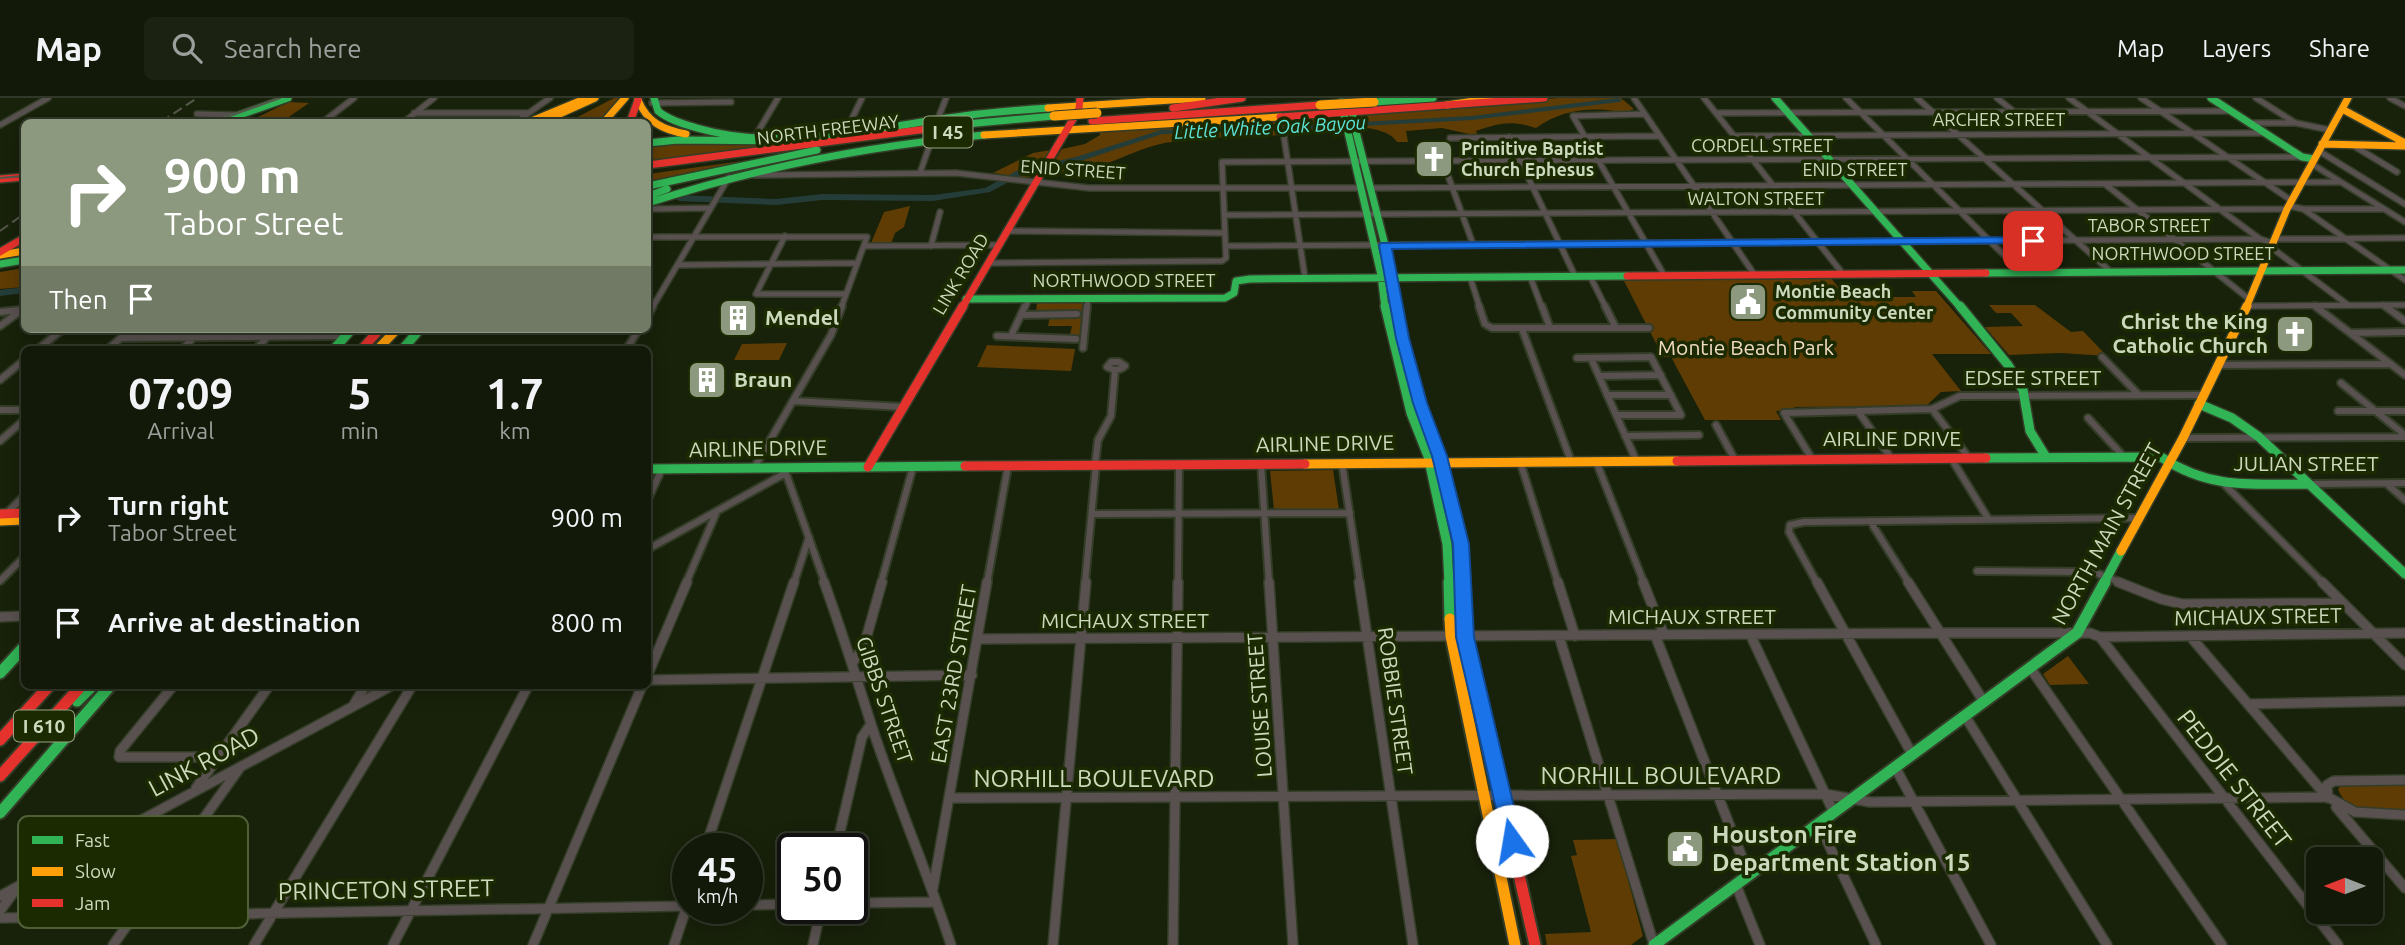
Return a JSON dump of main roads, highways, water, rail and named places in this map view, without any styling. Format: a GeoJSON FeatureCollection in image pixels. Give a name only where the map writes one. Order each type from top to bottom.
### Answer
{"type":"FeatureCollection","features":[{"type":"Feature","properties":{"kind":"main road"},"geometry":{"type":"LineString","coordinates":[[242,114],[279,98]]}},
{"type":"Feature","properties":{"kind":"main road"},"geometry":{"type":"LineString","coordinates":[[228,119],[288,98]]}},
{"type":"Feature","properties":{"kind":"main road"},"geometry":{"type":"LineString","coordinates":[[532,119],[587,98]]}},
{"type":"Feature","properties":{"kind":"main road"},"geometry":{"type":"LineString","coordinates":[[532,119],[595,98]]}},
{"type":"Feature","properties":{"kind":"main road"},"geometry":{"type":"LineString","coordinates":[[564,119],[604,98]]}},
{"type":"Feature","properties":{"kind":"main road"},"geometry":{"type":"LineString","coordinates":[[607,119],[625,98]]}},
{"type":"Feature","properties":{"kind":"main road"},"geometry":{"type":"LineString","coordinates":[[1166,102],[1202,98]]}},
{"type":"Feature","properties":{"kind":"main road"},"geometry":{"type":"LineString","coordinates":[[1054,117],[1079,102],[1119,104],[1242,98]]}},
{"type":"Feature","properties":{"kind":"main road"},"geometry":{"type":"LineString","coordinates":[[1343,98],[1387,277],[1393,345],[1416,391],[1461,544],[1465,637],[1535,945]]}},
{"type":"Feature","properties":{"kind":"main road"},"geometry":{"type":"LineString","coordinates":[[1350,125],[1353,98]]}},
{"type":"Feature","properties":{"kind":"main road","name":"NORTH FREEWAY"},"geometry":{"type":"LineString","coordinates":[[1094,119],[1166,102],[1372,102],[1433,98]]}},
{"type":"Feature","properties":{"kind":"main road"},"geometry":{"type":"LineString","coordinates":[[1447,105],[1494,98]]}},
{"type":"Feature","properties":{"kind":"main road"},"geometry":{"type":"LineString","coordinates":[[1350,125],[1372,102],[1447,105],[1544,98]]}},
{"type":"Feature","properties":{"kind":"main road"},"geometry":{"type":"LineString","coordinates":[[1775,98],[1932,273],[2017,376],[2025,396],[2030,430],[2046,457]]}},
{"type":"Feature","properties":{"kind":"main road"},"geometry":{"type":"LineString","coordinates":[[2211,98],[2265,133],[2314,155],[2354,146],[2405,145]]}},
{"type":"Feature","properties":{"kind":"main road"},"geometry":{"type":"LineString","coordinates":[[631,119],[638,99]]}},
{"type":"Feature","properties":{"kind":"main road"},"geometry":{"type":"LineString","coordinates":[[638,99],[642,114],[647,119]]}},
{"type":"Feature","properties":{"kind":"main road"},"geometry":{"type":"LineString","coordinates":[[653,100],[661,115],[680,124],[716,132],[756,135],[846,131],[938,119],[1054,117],[1068,112],[1060,124],[1039,131]]}},
{"type":"Feature","properties":{"kind":"main road"},"geometry":{"type":"LineString","coordinates":[[1119,104],[1087,110],[1080,124],[1094,119],[1254,118],[1304,114],[1330,110],[1325,100]]}},
{"type":"Feature","properties":{"kind":"main road","name":"NORTH FREEWAY"},"geometry":{"type":"LineString","coordinates":[[651,168],[893,135],[1054,117],[1136,117],[1325,100]]}},
{"type":"Feature","properties":{"kind":"main road","name":"NORTH FREEWAY"},"geometry":{"type":"LineString","coordinates":[[1094,119],[1325,100]]}},
{"type":"Feature","properties":{"kind":"main road"},"geometry":{"type":"LineString","coordinates":[[2345,101],[2405,145]]}},
{"type":"Feature","properties":{"kind":"main road","name":"NORTH MAIN STREET"},"geometry":{"type":"LineString","coordinates":[[1654,945],[2077,633],[2183,438],[2314,155],[2345,101]]}},
{"type":"Feature","properties":{"kind":"main road","name":"LINK ROAD"},"geometry":{"type":"LineString","coordinates":[[867,467],[1049,159],[1079,102]]}},
{"type":"Feature","properties":{"kind":"main road"},"geometry":{"type":"LineString","coordinates":[[1304,114],[1350,125]]}},
{"type":"Feature","properties":{"kind":"main road","name":"NORTH FREEWAY"},"geometry":{"type":"LineString","coordinates":[[651,168],[985,128],[1054,117]]}},
{"type":"Feature","properties":{"kind":"main road"},"geometry":{"type":"LineString","coordinates":[[1136,117],[1254,118]]}},
{"type":"Feature","properties":{"kind":"main road"},"geometry":{"type":"LineString","coordinates":[[651,143],[724,139],[838,146],[1066,129],[1094,119]]}},
{"type":"Feature","properties":{"kind":"main road"},"geometry":{"type":"LineString","coordinates":[[651,122],[656,127],[724,139]]}},
{"type":"Feature","properties":{"kind":"main road"},"geometry":{"type":"LineString","coordinates":[[651,185],[838,146]]}},
{"type":"Feature","properties":{"kind":"main road"},"geometry":{"type":"LineString","coordinates":[[651,203],[730,175],[780,168],[838,146]]}},
{"type":"Feature","properties":{"kind":"main road"},"geometry":{"type":"LineString","coordinates":[[651,203],[741,166]]}},
{"type":"Feature","properties":{"kind":"main road"},"geometry":{"type":"LineString","coordinates":[[3,178],[21,176]]}},
{"type":"Feature","properties":{"kind":"main road"},"geometry":{"type":"LineString","coordinates":[[0,247],[21,237]]}},
{"type":"Feature","properties":{"kind":"main road"},"geometry":{"type":"LineString","coordinates":[[0,258],[21,239]]}},
{"type":"Feature","properties":{"kind":"main road"},"geometry":{"type":"LineString","coordinates":[[0,258],[21,256]]}},
{"type":"Feature","properties":{"kind":"main road","name":"NORTHWOOD STREET"},"geometry":{"type":"LineString","coordinates":[[966,299],[1225,298],[1234,293],[1236,283],[1240,279],[2405,270]]}},
{"type":"Feature","properties":{"kind":"main road"},"geometry":{"type":"LineString","coordinates":[[1392,319],[1404,365],[1411,413],[1435,462],[1447,544],[1451,636],[1515,945]]}},
{"type":"Feature","properties":{"kind":"main road"},"geometry":{"type":"LineString","coordinates":[[337,346],[349,333]]}},
{"type":"Feature","properties":{"kind":"main road"},"geometry":{"type":"LineString","coordinates":[[366,346],[386,333]]}},
{"type":"Feature","properties":{"kind":"main road"},"geometry":{"type":"LineString","coordinates":[[2201,399],[2259,437],[2405,575]]}},
{"type":"Feature","properties":{"kind":"main road","name":"AIRLINE DRIVE"},"geometry":{"type":"LineString","coordinates":[[651,469],[754,468],[785,475],[867,467],[2046,457],[2161,457],[2170,461]]}},
{"type":"Feature","properties":{"kind":"main road","name":"JULIAN STREET"},"geometry":{"type":"LineString","coordinates":[[2170,461],[2179,470],[2224,484],[2309,484]]}},
{"type":"Feature","properties":{"kind":"main road"},"geometry":{"type":"LineString","coordinates":[[1,517],[21,514]]}},
{"type":"Feature","properties":{"kind":"main road"},"geometry":{"type":"LineString","coordinates":[[1,517],[21,520]]}},
{"type":"Feature","properties":{"kind":"main road"},"geometry":{"type":"LineString","coordinates":[[1447,544],[1461,544]]}},
{"type":"Feature","properties":{"kind":"main road"},"geometry":{"type":"LineString","coordinates":[[0,673],[21,650]]}},
{"type":"Feature","properties":{"kind":"main road"},"geometry":{"type":"LineString","coordinates":[[0,733],[35,689]]}},
{"type":"Feature","properties":{"kind":"main road","name":"I 610"},"geometry":{"type":"LineString","coordinates":[[0,740],[47,689]]}},
{"type":"Feature","properties":{"kind":"main road","name":"I 610"},"geometry":{"type":"LineString","coordinates":[[4,771],[77,689]]}},
{"type":"Feature","properties":{"kind":"main road"},"geometry":{"type":"LineString","coordinates":[[4,771],[89,689]]}},
{"type":"Feature","properties":{"kind":"main road"},"geometry":{"type":"LineString","coordinates":[[0,813],[107,689]]}},
{"type":"Feature","properties":{"kind":"waterway","name":"Little White Oak Bayou"},"geometry":{"type":"LineString","coordinates":[[679,198],[776,202],[822,197],[933,198],[987,190],[1023,171],[1078,159],[1161,132],[1472,118],[1619,100]]}},
{"type":"Feature","properties":{"kind":"waterway","name":"Little White Oak Bayou"},"geometry":{"type":"LineString","coordinates":[[0,293],[21,290]]}},
{"type":"Feature","properties":{"kind":"tram line"},"geometry":{"type":"LineString","coordinates":[[221,119],[280,98]]}},
{"type":"Feature","properties":{"kind":"tram line"},"geometry":{"type":"LineString","coordinates":[[0,178],[21,176]]}},
{"type":"Feature","properties":{"kind":"railway"},"geometry":{"type":"LineString","coordinates":[[166,119],[197,98]]}},
{"type":"Feature","properties":{"kind":"railway"},"geometry":{"type":"LineString","coordinates":[[0,231],[21,216]]}},
{"type":"Feature","properties":{"kind":"place","name":"Primitive Baptist Church Ephesus"},"geometry":{"type":"Point","coordinates":[1434,159]}},
{"type":"Feature","properties":{"kind":"place","name":"Montie Beach Community Center"},"geometry":{"type":"Point","coordinates":[1748,302]}},
{"type":"Feature","properties":{"kind":"place","name":"Mendel"},"geometry":{"type":"Point","coordinates":[738,318]}},
{"type":"Feature","properties":{"kind":"place","name":"Christ the King Catholic Church"},"geometry":{"type":"Point","coordinates":[2295,334]}},
{"type":"Feature","properties":{"kind":"place","name":"Braun"},"geometry":{"type":"Point","coordinates":[707,380]}},
{"type":"Feature","properties":{"kind":"place","name":"Houston Fire Department Station 15"},"geometry":{"type":"Point","coordinates":[1685,849]}},
{"type":"Feature","properties":{"kind":"park label","name":"Montie Beach Park"},"geometry":{"type":"Point","coordinates":[1746,348]}}]}
